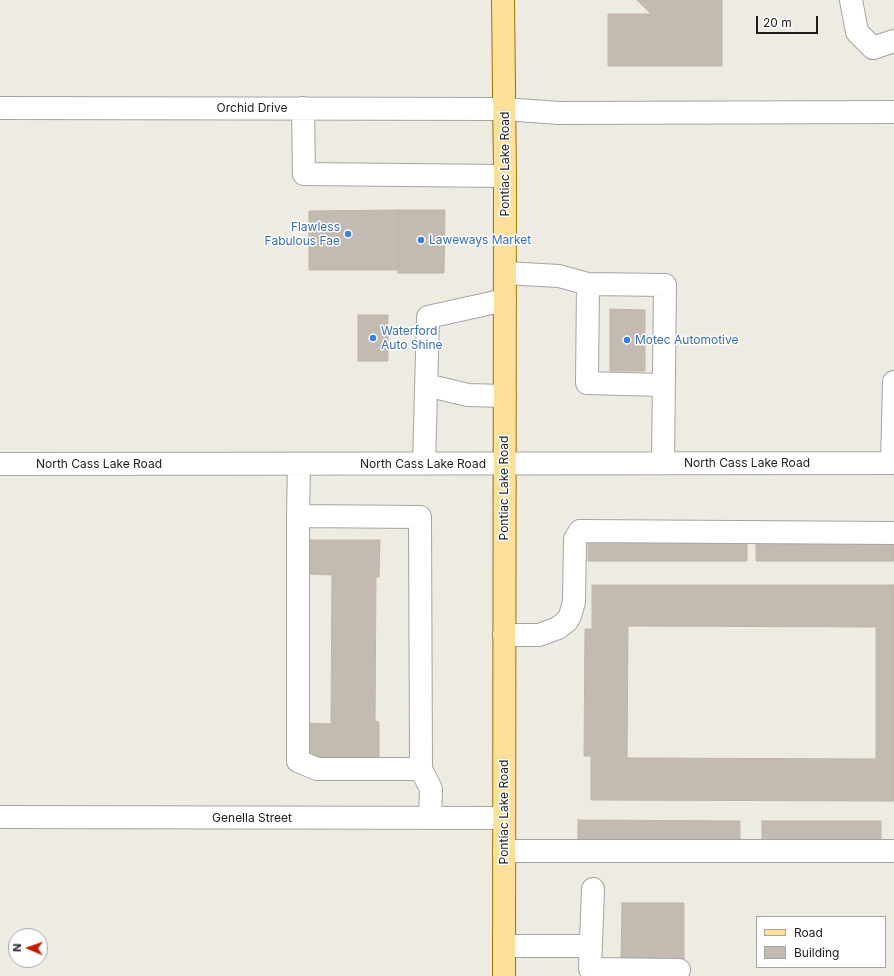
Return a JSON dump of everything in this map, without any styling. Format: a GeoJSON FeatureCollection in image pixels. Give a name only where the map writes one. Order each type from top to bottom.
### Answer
{"type":"FeatureCollection","features":[{"type":"Feature","properties":{"kind":"main road","name":"Pontiac Lake Road"},"geometry":{"type":"LineString","coordinates":[[503,0],[505,176],[504,976]]}},
{"type":"Feature","properties":{"kind":"street"},"geometry":{"type":"LineString","coordinates":[[851,0],[857,32],[873,48],[894,41]]}},
{"type":"Feature","properties":{"kind":"street","name":"Orchid Drive"},"geometry":{"type":"LineString","coordinates":[[0,108],[504,109],[559,113],[894,112]]}},
{"type":"Feature","properties":{"kind":"street"},"geometry":{"type":"LineString","coordinates":[[303,108],[304,174],[505,176]]}},
{"type":"Feature","properties":{"kind":"street"},"geometry":{"type":"LineString","coordinates":[[505,273],[559,276],[588,284],[665,285],[663,463]]}},
{"type":"Feature","properties":{"kind":"street"},"geometry":{"type":"LineString","coordinates":[[588,284],[587,383],[663,385]]}},
{"type":"Feature","properties":{"kind":"street"},"geometry":{"type":"LineString","coordinates":[[424,464],[428,317],[505,300]]}},
{"type":"Feature","properties":{"kind":"street"},"geometry":{"type":"LineString","coordinates":[[893,463],[894,382]]}},
{"type":"Feature","properties":{"kind":"street"},"geometry":{"type":"LineString","coordinates":[[426,385],[468,395],[505,396]]}},
{"type":"Feature","properties":{"kind":"street","name":"North Cass Lake Road"},"geometry":{"type":"LineString","coordinates":[[0,464],[893,463]]}},
{"type":"Feature","properties":{"kind":"street"},"geometry":{"type":"LineString","coordinates":[[299,464],[298,761],[317,769],[420,769]]}},
{"type":"Feature","properties":{"kind":"street"},"geometry":{"type":"LineString","coordinates":[[298,516],[420,517],[420,769],[431,789],[430,818]]}},
{"type":"Feature","properties":{"kind":"street"},"geometry":{"type":"LineString","coordinates":[[504,635],[539,635],[547,633],[558,628],[570,616],[575,590],[575,539],[580,531],[894,533]]}},
{"type":"Feature","properties":{"kind":"street","name":"Genella Street"},"geometry":{"type":"LineString","coordinates":[[0,817],[504,818]]}},
{"type":"Feature","properties":{"kind":"street"},"geometry":{"type":"LineString","coordinates":[[504,851],[894,851]]}},
{"type":"Feature","properties":{"kind":"street"},"geometry":{"type":"LineString","coordinates":[[593,889],[590,969],[678,970]]}},
{"type":"Feature","properties":{"kind":"street"},"geometry":{"type":"LineString","coordinates":[[504,946],[591,946]]}},
{"type":"Feature","properties":{"kind":"building"},"geometry":{"type":"Polygon","coordinates":[[[637,0],[722,0],[722,66],[608,66],[608,14],[651,14],[637,0]]]}},
{"type":"Feature","properties":{"kind":"building","name":"Laweways Market"},"geometry":{"type":"Polygon","coordinates":[[[398,210],[445,210],[444,273],[398,273],[398,210]]]}},
{"type":"Feature","properties":{"kind":"building"},"geometry":{"type":"Polygon","coordinates":[[[398,210],[398,270],[309,270],[309,211],[398,210]]]}},
{"type":"Feature","properties":{"kind":"building","name":"Motec Automotive"},"geometry":{"type":"Polygon","coordinates":[[[610,309],[645,310],[645,371],[610,371],[610,309]]]}},
{"type":"Feature","properties":{"kind":"building","name":"Waterford Auto Shine"},"geometry":{"type":"Polygon","coordinates":[[[358,315],[388,315],[388,361],[358,361],[358,315]]]}},
{"type":"Feature","properties":{"kind":"building"},"geometry":{"type":"Polygon","coordinates":[[[310,540],[380,540],[379,577],[376,577],[375,721],[379,722],[379,758],[308,757],[308,723],[331,724],[332,575],[309,574],[310,540]]]}},
{"type":"Feature","properties":{"kind":"building"},"geometry":{"type":"Polygon","coordinates":[[[756,541],[894,542],[894,561],[756,561],[756,541]]]}},
{"type":"Feature","properties":{"kind":"building"},"geometry":{"type":"Polygon","coordinates":[[[588,542],[747,542],[747,561],[588,561],[588,542]]]}},
{"type":"Feature","properties":{"kind":"building"},"geometry":{"type":"Polygon","coordinates":[[[592,585],[894,585],[894,801],[591,800],[591,756],[584,756],[585,629],[592,629],[592,585]],[[628,626],[627,758],[876,759],[876,627],[628,626]]]}},
{"type":"Feature","properties":{"kind":"building"},"geometry":{"type":"Polygon","coordinates":[[[578,820],[740,821],[740,840],[578,839],[578,820]]]}},
{"type":"Feature","properties":{"kind":"building"},"geometry":{"type":"Polygon","coordinates":[[[762,821],[881,821],[881,840],[762,840],[762,821]]]}},
{"type":"Feature","properties":{"kind":"building"},"geometry":{"type":"Polygon","coordinates":[[[622,903],[684,903],[684,961],[621,961],[622,903]]]}},
{"type":"Feature","properties":{"kind":"place","name":"Flawless Fabulous Fae"},"geometry":{"type":"Point","coordinates":[348,234]}},
{"type":"Feature","properties":{"kind":"place","name":"Laweways Market"},"geometry":{"type":"Point","coordinates":[421,240]}},
{"type":"Feature","properties":{"kind":"place","name":"Waterford Auto Shine"},"geometry":{"type":"Point","coordinates":[373,338]}},
{"type":"Feature","properties":{"kind":"place","name":"Motec Automotive"},"geometry":{"type":"Point","coordinates":[627,340]}}]}
